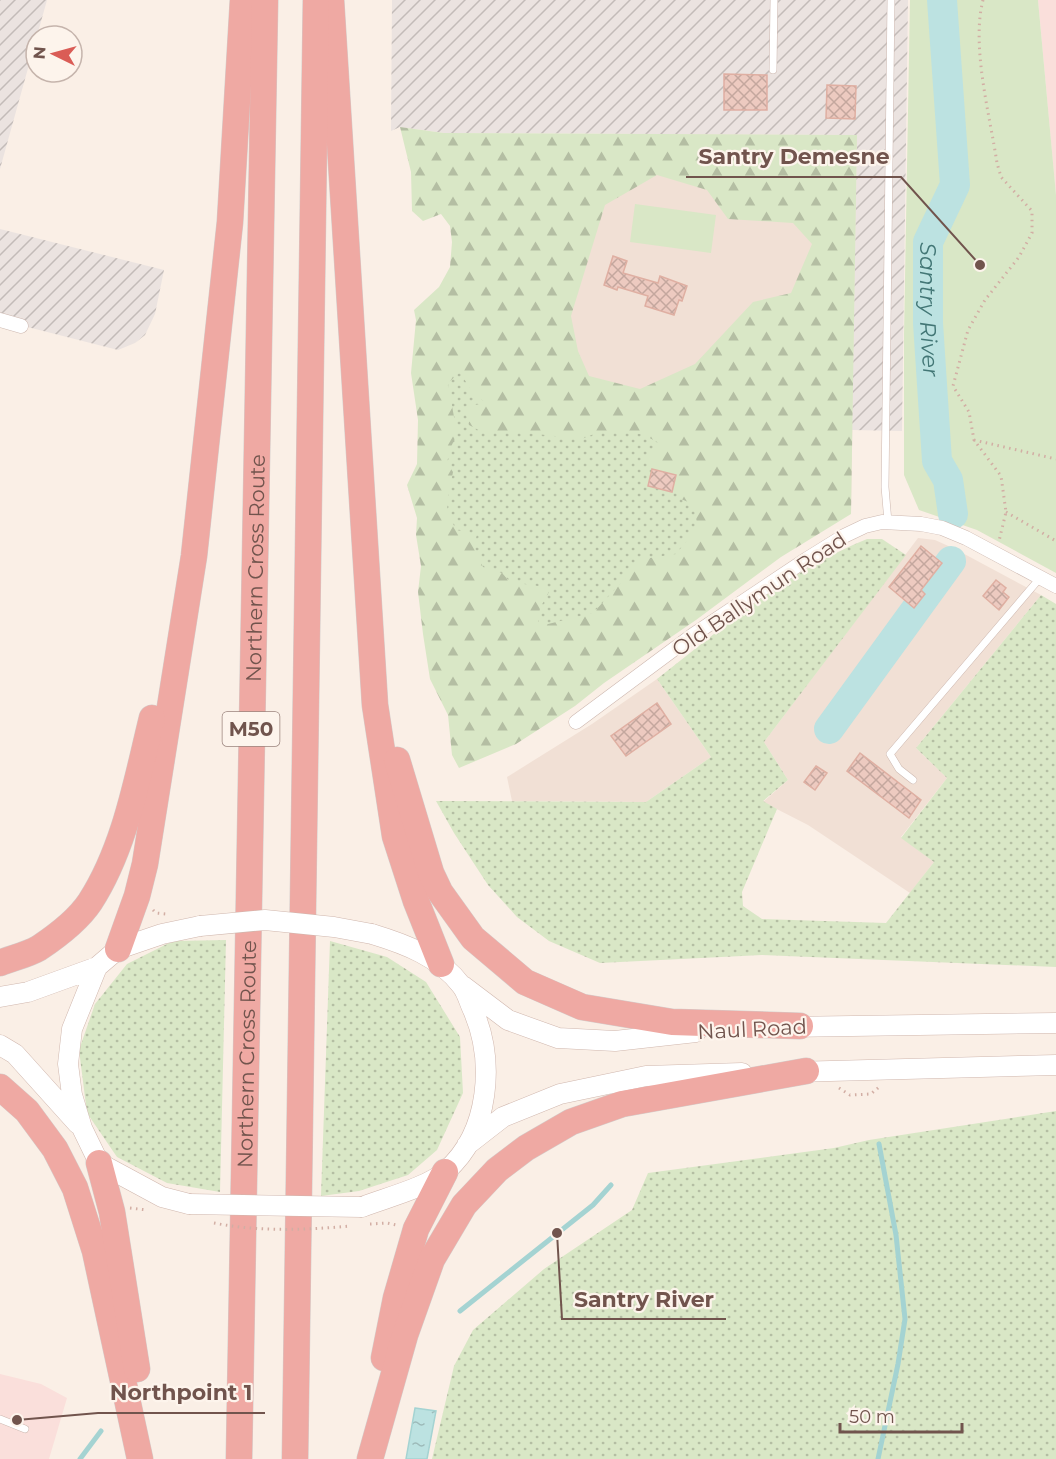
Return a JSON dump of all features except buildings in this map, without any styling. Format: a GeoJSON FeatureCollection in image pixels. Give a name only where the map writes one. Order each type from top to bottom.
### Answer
{"type":"FeatureCollection","features":[{"type":"Feature","properties":{"kind":"highway"},"geometry":{"type":"LineString","coordinates":[[118,948],[137,896],[145,864],[194,556],[230,222],[243,0]]}},
{"type":"Feature","properties":{"kind":"highway","name":"Northern Cross Route"},"geometry":{"type":"LineString","coordinates":[[239,1459],[265,0]]}},
{"type":"Feature","properties":{"kind":"highway","name":"M50"},"geometry":{"type":"LineString","coordinates":[[295,1459],[316,0]]}},
{"type":"Feature","properties":{"kind":"highway"},"geometry":{"type":"LineString","coordinates":[[332,0],[375,705],[395,836],[416,901],[441,964]]}},
{"type":"Feature","properties":{"kind":"highway"},"geometry":{"type":"LineString","coordinates":[[0,963],[38,948],[68,926],[89,903],[108,867],[125,824],[194,556]]}},
{"type":"Feature","properties":{"kind":"highway"},"geometry":{"type":"LineString","coordinates":[[368,591],[395,752],[428,863],[440,892],[473,938],[525,982],[582,1007],[672,1022],[800,1026]]}},
{"type":"Feature","properties":{"kind":"highway"},"geometry":{"type":"LineString","coordinates":[[370,1459],[405,1335],[432,1259],[464,1204],[497,1170],[526,1148],[571,1122],[622,1104],[806,1071]]}},
{"type":"Feature","properties":{"kind":"highway"},"geometry":{"type":"LineString","coordinates":[[0,1087],[27,1111],[48,1139],[75,1188],[95,1251],[140,1459]]}},
{"type":"Feature","properties":{"kind":"highway"},"geometry":{"type":"LineString","coordinates":[[99,1163],[112,1212],[150,1459]]}},
{"type":"Feature","properties":{"kind":"highway"},"geometry":{"type":"LineString","coordinates":[[364,1459],[396,1298],[416,1229],[445,1172]]}},
{"type":"Feature","properties":{"kind":"main road"},"geometry":{"type":"LineString","coordinates":[[0,997],[28,992],[97,967],[118,948],[162,934],[200,926],[265,920],[334,927],[372,934],[401,943],[441,964],[463,986],[481,1029],[486,1062],[479,1121],[467,1145],[445,1172],[362,1216],[189,1204],[162,1197],[99,1163],[82,1128],[72,1095],[68,1064],[72,1029],[97,967]]}},
{"type":"Feature","properties":{"kind":"main road","name":"Naul Road"},"geometry":{"type":"LineString","coordinates":[[463,986],[508,1020],[558,1038],[615,1041],[699,1031],[800,1026],[1056,1023]]}},
{"type":"Feature","properties":{"kind":"main road"},"geometry":{"type":"LineString","coordinates":[[0,1045],[15,1054],[82,1128]]}},
{"type":"Feature","properties":{"kind":"main road","name":"Naul Road"},"geometry":{"type":"LineString","coordinates":[[467,1145],[503,1117],[560,1094],[646,1076],[1056,1065]]}},
{"type":"Feature","properties":{"kind":"street"},"geometry":{"type":"LineString","coordinates":[[0,320],[21,326]]}},
{"type":"Feature","properties":{"kind":"street","name":"Old Ballymun Road"},"geometry":{"type":"LineString","coordinates":[[576,722],[693,635],[807,559],[865,525],[888,522],[942,528],[966,538],[1056,586]]}},
{"type":"Feature","properties":{"kind":"lane"},"geometry":{"type":"LineString","coordinates":[[773,70],[774,0]]}},
{"type":"Feature","properties":{"kind":"lane"},"geometry":{"type":"LineString","coordinates":[[888,522],[885,487],[891,0]]}},
{"type":"Feature","properties":{"kind":"lane"},"geometry":{"type":"LineString","coordinates":[[913,780],[899,768],[890,754],[1040,578]]}},
{"type":"Feature","properties":{"kind":"lane"},"geometry":{"type":"LineString","coordinates":[[0,1419],[25,1429]]}},
{"type":"Feature","properties":{"kind":"path"},"geometry":{"type":"LineString","coordinates":[[983,0],[979,21],[981,63],[997,163],[1001,177],[1032,211],[1032,233],[1019,258],[985,300],[968,330],[953,386],[969,412],[974,440],[1001,477],[1006,512],[994,554]]}},
{"type":"Feature","properties":{"kind":"path"},"geometry":{"type":"LineString","coordinates":[[974,440],[1056,459]]}},
{"type":"Feature","properties":{"kind":"path"},"geometry":{"type":"LineString","coordinates":[[1006,512],[1056,541]]}},
{"type":"Feature","properties":{"kind":"path"},"geometry":{"type":"LineString","coordinates":[[829,1089],[840,1088],[850,1095],[871,1094],[880,1086]]}},
{"type":"Feature","properties":{"kind":"path"},"geometry":{"type":"LineString","coordinates":[[209,1223],[265,1230],[310,1229],[362,1216],[416,1229]]}},
{"type":"Feature","properties":{"kind":"shaded area"},"geometry":{"type":"Polygon","coordinates":[[[0,0],[47,0],[40,24],[24,24],[24,83],[0,169],[0,0]]]}},
{"type":"Feature","properties":{"kind":"shaded area"},"geometry":{"type":"Polygon","coordinates":[[[392,0],[908,0],[902,431],[852,430],[857,135],[444,133],[400,127],[391,131],[392,0]]]}},
{"type":"Feature","properties":{"kind":"shaded area"},"geometry":{"type":"Polygon","coordinates":[[[1038,0],[1056,0],[1056,195],[1055,185],[1038,0]]]}},
{"type":"Feature","properties":{"kind":"shaded area"},"geometry":{"type":"Polygon","coordinates":[[[622,134],[857,135],[851,514],[584,396],[568,315],[622,134]]]}},
{"type":"Feature","properties":{"kind":"shaded area"},"geometry":{"type":"Polygon","coordinates":[[[0,229],[164,270],[155,314],[145,335],[135,343],[118,350],[0,320],[0,229]]]}},
{"type":"Feature","properties":{"kind":"shaded area"},"geometry":{"type":"Polygon","coordinates":[[[918,538],[935,540],[955,549],[1041,595],[916,748],[947,778],[901,837],[934,862],[910,893],[808,825],[763,802],[788,780],[764,742],[918,538]]]}},
{"type":"Feature","properties":{"kind":"shaded area"},"geometry":{"type":"Polygon","coordinates":[[[657,679],[711,757],[646,802],[512,801],[507,777],[592,724],[657,679]]]}},
{"type":"Feature","properties":{"kind":"shaded area"},"geometry":{"type":"Polygon","coordinates":[[[0,1374],[41,1384],[67,1398],[49,1459],[0,1459],[0,1374]]]}},
{"type":"Feature","properties":{"kind":"green space"},"geometry":{"type":"Polygon","coordinates":[[[910,0],[1038,0],[1056,195],[1056,573],[977,530],[919,510],[904,475],[910,0]]]}},
{"type":"Feature","properties":{"kind":"green space"},"geometry":{"type":"Polygon","coordinates":[[[400,127],[444,133],[857,135],[851,514],[781,557],[575,706],[516,744],[459,768],[452,755],[448,715],[430,679],[418,592],[421,566],[416,535],[417,518],[407,485],[417,464],[418,420],[411,373],[416,320],[414,310],[439,287],[450,267],[452,242],[450,226],[441,214],[423,221],[412,211],[411,172],[400,127]],[[657,175],[605,205],[571,316],[578,351],[589,376],[640,389],[695,364],[753,302],[791,293],[812,244],[793,223],[728,219],[707,190],[657,175]],[[460,372],[448,383],[457,434],[447,463],[453,472],[447,511],[456,530],[477,534],[474,547],[483,567],[502,573],[510,582],[545,587],[549,592],[540,608],[538,622],[544,625],[593,613],[643,559],[676,554],[698,527],[693,504],[681,499],[646,457],[661,444],[642,434],[601,431],[582,439],[509,431],[486,434],[469,425],[464,407],[486,403],[472,392],[460,372]]]}},
{"type":"Feature","properties":{"kind":"green space"},"geometry":{"type":"Polygon","coordinates":[[[635,204],[716,215],[711,253],[630,242],[635,204]]]}},
{"type":"Feature","properties":{"kind":"green space"},"geometry":{"type":"Polygon","coordinates":[[[450,363],[618,424],[671,437],[720,535],[585,645],[543,630],[431,530],[436,377],[450,363]]]}},
{"type":"Feature","properties":{"kind":"green space"},"geometry":{"type":"Polygon","coordinates":[[[867,539],[882,539],[906,555],[764,742],[788,780],[763,801],[777,809],[742,892],[743,906],[762,919],[886,923],[934,862],[901,838],[947,778],[916,748],[1041,595],[1056,604],[1056,967],[762,955],[600,963],[549,941],[517,917],[488,885],[436,801],[646,802],[711,757],[657,679],[732,620],[783,584],[838,552],[867,539]]]}},
{"type":"Feature","properties":{"kind":"green space"},"geometry":{"type":"Polygon","coordinates":[[[226,940],[220,1192],[167,1183],[117,1157],[87,1113],[79,1050],[95,1004],[127,964],[173,941],[226,940]]]}},
{"type":"Feature","properties":{"kind":"green space"},"geometry":{"type":"Polygon","coordinates":[[[330,941],[387,957],[426,982],[460,1037],[463,1093],[437,1150],[408,1175],[359,1191],[321,1196],[330,941]]]}},
{"type":"Feature","properties":{"kind":"green space"},"geometry":{"type":"Polygon","coordinates":[[[1056,1111],[1056,1459],[432,1459],[454,1366],[473,1330],[544,1269],[632,1210],[648,1173],[834,1148],[869,1140],[1056,1111]]]}},
{"type":"Feature","properties":{"kind":"water"},"geometry":{"type":"Polygon","coordinates":[[[415,1408],[436,1411],[427,1459],[406,1459],[415,1408]]]}},
{"type":"Feature","properties":{"kind":"waterway","name":"Santry River"},"geometry":{"type":"LineString","coordinates":[[942,0],[955,185],[928,242],[928,323],[937,461],[948,480],[953,514]]}},
{"type":"Feature","properties":{"kind":"waterway","name":"Santry River"},"geometry":{"type":"LineString","coordinates":[[829,729],[951,561]]}},
{"type":"Feature","properties":{"kind":"waterway"},"geometry":{"type":"LineString","coordinates":[[878,1459],[905,1319],[896,1235],[879,1144]]}},
{"type":"Feature","properties":{"kind":"waterway","name":"Santry River"},"geometry":{"type":"LineString","coordinates":[[460,1311],[593,1205],[611,1185]]}},
{"type":"Feature","properties":{"kind":"waterway","name":"Santry River"},"geometry":{"type":"LineString","coordinates":[[80,1459],[101,1431]]}},
{"type":"Feature","properties":{"kind":"place","name":"Santry Demesne"},"geometry":{"type":"Point","coordinates":[980,265]}},
{"type":"Feature","properties":{"kind":"place","name":"Santry River"},"geometry":{"type":"Point","coordinates":[557,1233]}},
{"type":"Feature","properties":{"kind":"place","name":"Northpoint 1"},"geometry":{"type":"Point","coordinates":[17,1420]}}]}
